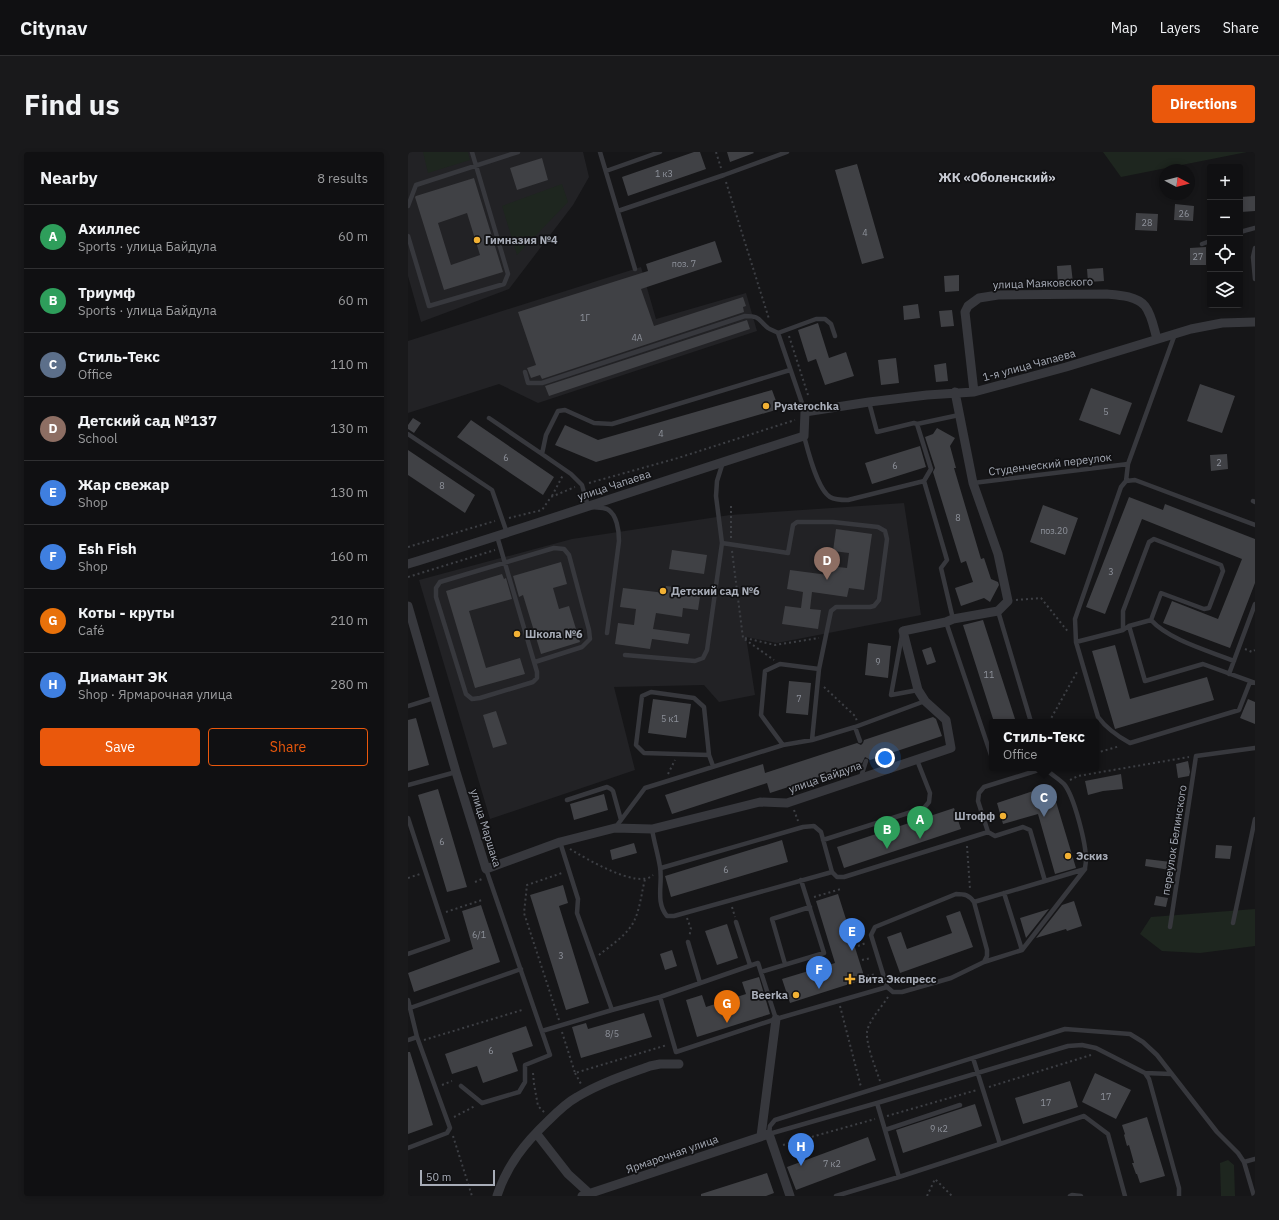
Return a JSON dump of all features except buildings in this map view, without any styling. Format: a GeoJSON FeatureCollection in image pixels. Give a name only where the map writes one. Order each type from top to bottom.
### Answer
{"type":"FeatureCollection","features":[{"type":"Feature","properties":{"kind":"street","name":"улица Маяковского"},"geometry":{"type":"LineString","coordinates":[[974,392],[965,312],[968,306],[979,298],[998,295],[1122,295],[1136,299],[1145,306],[1150,315],[1157,339]]}},
{"type":"Feature","properties":{"kind":"street","name":"1-я улица Чапаева"},"geometry":{"type":"LineString","coordinates":[[807,413],[869,402],[955,392],[974,392],[1066,367],[1191,329],[1222,323],[1255,322]]}},
{"type":"Feature","properties":{"kind":"street"},"geometry":{"type":"LineString","coordinates":[[903,631],[998,611],[1008,601],[998,554],[973,483],[955,392]]}},
{"type":"Feature","properties":{"kind":"street"},"geometry":{"type":"LineString","coordinates":[[804,436],[807,413]]}},
{"type":"Feature","properties":{"kind":"street","name":"улица Чапаева"},"geometry":{"type":"LineString","coordinates":[[408,564],[804,436]]}},
{"type":"Feature","properties":{"kind":"street","name":"улица Маршака"},"geometry":{"type":"LineString","coordinates":[[408,606],[434,698],[486,869]]}},
{"type":"Feature","properties":{"kind":"street","name":"улица Байдула"},"geometry":{"type":"LineString","coordinates":[[486,869],[560,842],[615,828],[652,829],[760,802],[787,803],[951,748],[946,720],[925,700],[918,690],[903,631]]}},
{"type":"Feature","properties":{"kind":"street"},"geometry":{"type":"LineString","coordinates":[[776,1019],[765,1135],[774,1148],[790,1196]]}},
{"type":"Feature","properties":{"kind":"street"},"geometry":{"type":"LineString","coordinates":[[497,1196],[502,1181],[525,1144],[562,1108],[585,1092],[650,1066],[660,1064],[679,1064]]}},
{"type":"Feature","properties":{"kind":"street"},"geometry":{"type":"LineString","coordinates":[[536,1133],[568,1174],[590,1194]]}},
{"type":"Feature","properties":{"kind":"street","name":"Ярмарочная улица"},"geometry":{"type":"LineString","coordinates":[[590,1194],[765,1135]]}},
{"type":"Feature","properties":{"kind":"lane"},"geometry":{"type":"LineString","coordinates":[[408,236],[429,306],[504,284],[508,274],[472,152]]}},
{"type":"Feature","properties":{"kind":"lane"},"geometry":{"type":"LineString","coordinates":[[408,206],[416,184],[518,152]]}},
{"type":"Feature","properties":{"kind":"lane"},"geometry":{"type":"LineString","coordinates":[[600,152],[635,269]]}},
{"type":"Feature","properties":{"kind":"lane"},"geometry":{"type":"LineString","coordinates":[[606,171],[660,152]]}},
{"type":"Feature","properties":{"kind":"lane"},"geometry":{"type":"LineString","coordinates":[[618,212],[724,176],[787,152]]}},
{"type":"Feature","properties":{"kind":"lane"},"geometry":{"type":"LineString","coordinates":[[1243,231],[1255,228]]}},
{"type":"Feature","properties":{"kind":"lane"},"geometry":{"type":"LineString","coordinates":[[1202,244],[1207,242]]}},
{"type":"Feature","properties":{"kind":"lane"},"geometry":{"type":"LineString","coordinates":[[1255,248],[1253,257],[1255,279]]}},
{"type":"Feature","properties":{"kind":"lane"},"geometry":{"type":"LineString","coordinates":[[525,372],[528,382],[542,383],[745,316],[754,316],[762,321],[768,328],[778,332],[816,319],[825,319],[831,324],[835,336]]}},
{"type":"Feature","properties":{"kind":"lane"},"geometry":{"type":"LineString","coordinates":[[778,332],[790,370],[807,413]]}},
{"type":"Feature","properties":{"kind":"lane"},"geometry":{"type":"LineString","coordinates":[[1129,626],[1144,681],[1203,664],[1253,683],[1239,710],[1130,742],[1120,738],[1105,726],[1098,717],[1076,642],[1075,619],[1121,487],[1126,481],[1128,464],[1175,334]]}},
{"type":"Feature","properties":{"kind":"lane"},"geometry":{"type":"LineString","coordinates":[[542,454],[546,435],[558,411],[565,410],[594,423],[612,424],[790,370]]}},
{"type":"Feature","properties":{"kind":"lane"},"geometry":{"type":"LineString","coordinates":[[869,402],[877,432],[914,423],[917,424],[959,415]]}},
{"type":"Feature","properties":{"kind":"lane"},"geometry":{"type":"LineString","coordinates":[[489,418],[566,470],[582,485],[588,506],[606,509],[611,513],[618,528],[619,541],[607,633]]}},
{"type":"Feature","properties":{"kind":"lane"},"geometry":{"type":"LineString","coordinates":[[804,436],[812,465],[823,491],[830,497],[838,500],[848,500],[924,481],[931,469],[917,424]]}},
{"type":"Feature","properties":{"kind":"lane"},"geometry":{"type":"LineString","coordinates":[[408,434],[492,490],[507,533]]}},
{"type":"Feature","properties":{"kind":"lane"},"geometry":{"type":"LineString","coordinates":[[625,655],[695,662],[703,658],[707,650],[722,543],[716,496],[717,481],[723,462]]}},
{"type":"Feature","properties":{"kind":"lane","name":"Студенческий переулок"},"geometry":{"type":"LineString","coordinates":[[973,483],[1128,464]]}},
{"type":"Feature","properties":{"kind":"lane"},"geometry":{"type":"LineString","coordinates":[[1126,481],[1135,480],[1255,525]]}},
{"type":"Feature","properties":{"kind":"lane"},"geometry":{"type":"LineString","coordinates":[[924,481],[947,560],[941,568],[950,620],[989,748]]}},
{"type":"Feature","properties":{"kind":"lane"},"geometry":{"type":"LineString","coordinates":[[722,543],[788,553],[793,525],[797,522],[833,522],[878,527],[885,530],[887,538],[878,600],[874,606],[870,607],[836,607],[831,611],[819,669],[812,740]]}},
{"type":"Feature","properties":{"kind":"lane"},"geometry":{"type":"LineString","coordinates":[[497,536],[501,548],[505,562],[535,662],[537,678],[533,682],[480,698],[472,699],[466,694],[436,596],[436,588],[440,582],[505,562],[554,548],[564,549],[569,555],[589,630],[590,639],[582,647],[535,662]]}},
{"type":"Feature","properties":{"kind":"lane"},"geometry":{"type":"LineString","coordinates":[[1123,630],[1123,611],[1149,542],[1154,539],[1221,565],[1223,571],[1209,608],[1204,609],[1161,593],[1151,620]]}},
{"type":"Feature","properties":{"kind":"lane"},"geometry":{"type":"LineString","coordinates":[[1229,674],[1255,604]]}},
{"type":"Feature","properties":{"kind":"lane"},"geometry":{"type":"LineString","coordinates":[[998,611],[1030,719]]}},
{"type":"Feature","properties":{"kind":"lane"},"geometry":{"type":"LineString","coordinates":[[1076,642],[1123,630],[1129,626],[1151,620]]}},
{"type":"Feature","properties":{"kind":"lane"},"geometry":{"type":"LineString","coordinates":[[1151,620],[1172,636],[1234,661]]}},
{"type":"Feature","properties":{"kind":"lane"},"geometry":{"type":"LineString","coordinates":[[903,631],[891,695],[918,690]]}},
{"type":"Feature","properties":{"kind":"lane"},"geometry":{"type":"LineString","coordinates":[[783,745],[761,715],[765,671],[780,664],[819,669]]}},
{"type":"Feature","properties":{"kind":"lane"},"geometry":{"type":"LineString","coordinates":[[709,755],[644,752],[636,745],[642,696],[651,692],[694,698],[704,707],[709,755],[713,766]]}},
{"type":"Feature","properties":{"kind":"lane"},"geometry":{"type":"LineString","coordinates":[[408,706],[434,698]]}},
{"type":"Feature","properties":{"kind":"lane"},"geometry":{"type":"LineString","coordinates":[[615,828],[645,788],[783,745],[812,740],[857,726],[925,700]]}},
{"type":"Feature","properties":{"kind":"lane"},"geometry":{"type":"LineString","coordinates":[[857,726],[860,741]]}},
{"type":"Feature","properties":{"kind":"lane"},"geometry":{"type":"LineString","coordinates":[[1196,756],[1255,748]]}},
{"type":"Feature","properties":{"kind":"lane","name":"переулок Белинского"},"geometry":{"type":"LineString","coordinates":[[1170,927],[1196,756]]}},
{"type":"Feature","properties":{"kind":"lane"},"geometry":{"type":"LineString","coordinates":[[823,840],[924,808],[929,802],[930,794],[917,760]]}},
{"type":"Feature","properties":{"kind":"lane"},"geometry":{"type":"LineString","coordinates":[[861,777],[866,761]]}},
{"type":"Feature","properties":{"kind":"lane"},"geometry":{"type":"LineString","coordinates":[[1035,771],[984,787],[979,793],[978,801],[988,832],[994,836],[1023,827],[1030,830],[1045,881]]}},
{"type":"Feature","properties":{"kind":"lane"},"geometry":{"type":"LineString","coordinates":[[984,962],[987,956],[987,950],[974,902],[970,896],[964,894],[956,894],[875,927],[871,935],[889,989],[893,992],[902,992],[952,978],[984,962],[1022,950],[1084,869],[1087,862],[1084,839],[1070,794],[1063,783],[1048,771]]}},
{"type":"Feature","properties":{"kind":"lane"},"geometry":{"type":"LineString","coordinates":[[408,785],[456,772]]}},
{"type":"Feature","properties":{"kind":"lane"},"geometry":{"type":"LineString","coordinates":[[567,800],[603,788],[611,789],[621,820]]}},
{"type":"Feature","properties":{"kind":"lane"},"geometry":{"type":"LineString","coordinates":[[408,818],[448,940],[408,954]]}},
{"type":"Feature","properties":{"kind":"lane"},"geometry":{"type":"LineString","coordinates":[[1233,923],[1255,819]]}},
{"type":"Feature","properties":{"kind":"lane"},"geometry":{"type":"LineString","coordinates":[[661,868],[804,827],[814,826],[821,832],[832,872],[837,877],[844,877],[988,832]]}},
{"type":"Feature","properties":{"kind":"lane"},"geometry":{"type":"LineString","coordinates":[[652,829],[661,868],[660,896],[663,910],[667,916],[674,916],[832,872]]}},
{"type":"Feature","properties":{"kind":"lane"},"geometry":{"type":"LineString","coordinates":[[560,842],[578,900],[577,913],[612,1010]]}},
{"type":"Feature","properties":{"kind":"lane","name":"улица Маршака"},"geometry":{"type":"LineString","coordinates":[[486,869],[550,1055],[533,1062]]}},
{"type":"Feature","properties":{"kind":"lane"},"geometry":{"type":"LineString","coordinates":[[974,902],[1084,869]]}},
{"type":"Feature","properties":{"kind":"lane"},"geometry":{"type":"LineString","coordinates":[[761,972],[824,952],[801,880]]}},
{"type":"Feature","properties":{"kind":"lane"},"geometry":{"type":"LineString","coordinates":[[1004,893],[1022,950]]}},
{"type":"Feature","properties":{"kind":"lane"},"geometry":{"type":"LineString","coordinates":[[785,964],[772,919],[810,907]]}},
{"type":"Feature","properties":{"kind":"lane"},"geometry":{"type":"LineString","coordinates":[[736,922],[750,965]]}},
{"type":"Feature","properties":{"kind":"lane"},"geometry":{"type":"LineString","coordinates":[[688,942],[700,983]]}},
{"type":"Feature","properties":{"kind":"lane"},"geometry":{"type":"LineString","coordinates":[[542,1031],[660,997],[758,963],[776,1019]]}},
{"type":"Feature","properties":{"kind":"lane"},"geometry":{"type":"LineString","coordinates":[[410,1008],[521,968]]}},
{"type":"Feature","properties":{"kind":"lane"},"geometry":{"type":"LineString","coordinates":[[660,997],[676,1052],[776,1019],[839,1001],[889,989]]}},
{"type":"Feature","properties":{"kind":"lane"},"geometry":{"type":"LineString","coordinates":[[408,1000],[410,1017],[450,1128],[447,1133],[408,1148]]}},
{"type":"Feature","properties":{"kind":"lane"},"geometry":{"type":"LineString","coordinates":[[765,1135],[775,1120],[1065,1029],[1130,1034],[1143,1042],[1153,1051],[1217,1132],[1238,1153],[1244,1162],[1254,1196]]}},
{"type":"Feature","properties":{"kind":"lane"},"geometry":{"type":"LineString","coordinates":[[408,1040],[418,1040]]}},
{"type":"Feature","properties":{"kind":"lane"},"geometry":{"type":"LineString","coordinates":[[765,1135],[1068,1046],[1082,1045],[1096,1048],[1145,1073],[1172,1074]]}},
{"type":"Feature","properties":{"kind":"lane"},"geometry":{"type":"LineString","coordinates":[[973,1058],[1000,1144]]}},
{"type":"Feature","properties":{"kind":"lane"},"geometry":{"type":"LineString","coordinates":[[461,1086],[482,1103],[519,1092],[525,1082],[525,1065],[533,1062]]}},
{"type":"Feature","properties":{"kind":"lane"},"geometry":{"type":"LineString","coordinates":[[1145,1073],[1149,1079],[1153,1093],[1179,1188],[1179,1196]]}},
{"type":"Feature","properties":{"kind":"lane"},"geometry":{"type":"LineString","coordinates":[[877,1103],[899,1177]]}},
{"type":"Feature","properties":{"kind":"lane"},"geometry":{"type":"LineString","coordinates":[[885,1130],[960,1105]]}},
{"type":"Feature","properties":{"kind":"lane"},"geometry":{"type":"LineString","coordinates":[[836,1196],[899,1177],[1084,1116],[1108,1134],[1125,1196]]}},
{"type":"Feature","properties":{"kind":"lane"},"geometry":{"type":"LineString","coordinates":[[1244,1162],[1255,1159]]}},
{"type":"Feature","properties":{"kind":"lane"},"geometry":{"type":"LineString","coordinates":[[1070,1196],[1081,1196]]}},
{"type":"Feature","properties":{"kind":"path"},"geometry":{"type":"LineString","coordinates":[[716,152],[773,330]]}},
{"type":"Feature","properties":{"kind":"path"},"geometry":{"type":"LineString","coordinates":[[551,497],[582,485],[678,458],[807,413],[787,329]]}},
{"type":"Feature","properties":{"kind":"path"},"geometry":{"type":"LineString","coordinates":[[408,547],[502,519],[542,510],[566,470]]}},
{"type":"Feature","properties":{"kind":"path"},"geometry":{"type":"LineString","coordinates":[[731,506],[731,544],[744,638],[780,664]]}},
{"type":"Feature","properties":{"kind":"path"},"geometry":{"type":"LineString","coordinates":[[408,577],[501,548]]}},
{"type":"Feature","properties":{"kind":"path"},"geometry":{"type":"LineString","coordinates":[[1008,601],[1042,598],[1076,642]]}},
{"type":"Feature","properties":{"kind":"path"},"geometry":{"type":"LineString","coordinates":[[744,638],[776,645],[826,637]]}},
{"type":"Feature","properties":{"kind":"path"},"geometry":{"type":"LineString","coordinates":[[1239,646],[1252,652],[1255,650]]}},
{"type":"Feature","properties":{"kind":"path"},"geometry":{"type":"LineString","coordinates":[[1051,719],[1082,662]]}},
{"type":"Feature","properties":{"kind":"path"},"geometry":{"type":"LineString","coordinates":[[818,681],[855,716],[857,726]]}},
{"type":"Feature","properties":{"kind":"path"},"geometry":{"type":"LineString","coordinates":[[1099,752],[1130,742]]}},
{"type":"Feature","properties":{"kind":"path"},"geometry":{"type":"LineString","coordinates":[[664,782],[678,754]]}},
{"type":"Feature","properties":{"kind":"path"},"geometry":{"type":"LineString","coordinates":[[1063,783],[1078,776],[1196,756]]}},
{"type":"Feature","properties":{"kind":"path"},"geometry":{"type":"LineString","coordinates":[[966,839],[970,896]]}},
{"type":"Feature","properties":{"kind":"path"},"geometry":{"type":"LineString","coordinates":[[570,849],[597,865],[615,873],[634,878],[645,879],[651,877],[661,868]]}},
{"type":"Feature","properties":{"kind":"path"},"geometry":{"type":"LineString","coordinates":[[569,871],[527,885],[524,913],[575,1073],[585,1092]]}},
{"type":"Feature","properties":{"kind":"path"},"geometry":{"type":"LineString","coordinates":[[408,878],[426,873]]}},
{"type":"Feature","properties":{"kind":"path"},"geometry":{"type":"LineString","coordinates":[[593,960],[624,935],[632,926],[636,919],[645,879]]}},
{"type":"Feature","properties":{"kind":"path"},"geometry":{"type":"LineString","coordinates":[[813,897],[841,888]]}},
{"type":"Feature","properties":{"kind":"path"},"geometry":{"type":"LineString","coordinates":[[439,914],[482,900]]}},
{"type":"Feature","properties":{"kind":"path"},"geometry":{"type":"LineString","coordinates":[[730,901],[736,922]]}},
{"type":"Feature","properties":{"kind":"path"},"geometry":{"type":"LineString","coordinates":[[685,913],[691,929],[688,942]]}},
{"type":"Feature","properties":{"kind":"path"},"geometry":{"type":"LineString","coordinates":[[881,1086],[869,1047],[867,1032],[889,989]]}},
{"type":"Feature","properties":{"kind":"path"},"geometry":{"type":"LineString","coordinates":[[839,1001],[863,1092]]}},
{"type":"Feature","properties":{"kind":"path"},"geometry":{"type":"LineString","coordinates":[[418,1040],[522,1010]]}},
{"type":"Feature","properties":{"kind":"path"},"geometry":{"type":"LineString","coordinates":[[575,1073],[674,1043]]}},
{"type":"Feature","properties":{"kind":"path"},"geometry":{"type":"LineString","coordinates":[[774,1148],[1102,1052]]}},
{"type":"Feature","properties":{"kind":"path"},"geometry":{"type":"LineString","coordinates":[[533,1062],[534,1084],[538,1106],[551,1118]]}},
{"type":"Feature","properties":{"kind":"path"},"geometry":{"type":"LineString","coordinates":[[435,1087],[452,1081]]}},
{"type":"Feature","properties":{"kind":"path"},"geometry":{"type":"LineString","coordinates":[[447,1120],[482,1103]]}},
{"type":"Feature","properties":{"kind":"path"},"geometry":{"type":"LineString","coordinates":[[450,1128],[472,1196]]}},
{"type":"Feature","properties":{"kind":"path"},"geometry":{"type":"LineString","coordinates":[[927,1196],[935,1179],[952,1196]]}},
{"type":"Feature","properties":{"kind":"shaded area","name":"Гимназия №4"},"geometry":{"type":"Polygon","coordinates":[[[408,152],[583,152],[589,177],[573,205],[509,289],[421,322],[408,276],[408,152]]]}},
{"type":"Feature","properties":{"kind":"shaded area"},"geometry":{"type":"Polygon","coordinates":[[[423,152],[468,152],[470,160],[428,173],[423,152]]]}},
{"type":"Feature","properties":{"kind":"shaded area"},"geometry":{"type":"Polygon","coordinates":[[[1103,152],[1247,152],[1187,164],[1159,164],[1159,169],[1121,177],[1103,152]]]}},
{"type":"Feature","properties":{"kind":"shaded area"},"geometry":{"type":"Polygon","coordinates":[[[562,184],[568,202],[517,255],[502,206],[562,184]]]}},
{"type":"Feature","properties":{"kind":"shaded area"},"geometry":{"type":"Polygon","coordinates":[[[641,267],[656,319],[746,293],[757,331],[538,403],[499,384],[408,413],[408,341],[641,267]]]}},
{"type":"Feature","properties":{"kind":"shaded area"},"geometry":{"type":"Polygon","coordinates":[[[904,503],[921,615],[777,643],[746,637],[755,695],[719,702],[704,685],[614,687],[635,770],[490,819],[419,580],[572,539],[730,515],[904,503]]]}},
{"type":"Feature","properties":{"kind":"shaded area"},"geometry":{"type":"Polygon","coordinates":[[[1255,909],[1255,946],[1200,953],[1162,951],[1140,934],[1151,917],[1255,909]]]}},
{"type":"Feature","properties":{"kind":"shaded area"},"geometry":{"type":"Polygon","coordinates":[[[1228,1160],[1234,1165],[1235,1196],[1221,1196],[1220,1163],[1228,1160]]]}},
{"type":"Feature","properties":{"kind":"place","name":"Гимназия №4"},"geometry":{"type":"Point","coordinates":[477,240]}},
{"type":"Feature","properties":{"kind":"place","name":"Pyaterochka"},"geometry":{"type":"Point","coordinates":[766,406]}},
{"type":"Feature","properties":{"kind":"place","name":"Детский сад №137"},"geometry":{"type":"Point","coordinates":[827,580]}},
{"type":"Feature","properties":{"kind":"place","name":"Детский сад №6"},"geometry":{"type":"Point","coordinates":[663,591]}},
{"type":"Feature","properties":{"kind":"place","name":"Школа №6"},"geometry":{"type":"Point","coordinates":[517,634]}},
{"type":"Feature","properties":{"kind":"place","name":"Штофф"},"geometry":{"type":"Point","coordinates":[1003,816]}},
{"type":"Feature","properties":{"kind":"place","name":"Стиль-Текс"},"geometry":{"type":"Point","coordinates":[1044,817]}},
{"type":"Feature","properties":{"kind":"place","name":"Ахиллес"},"geometry":{"type":"Point","coordinates":[920,839]}},
{"type":"Feature","properties":{"kind":"place","name":"Триумф"},"geometry":{"type":"Point","coordinates":[887,849]}},
{"type":"Feature","properties":{"kind":"place","name":"Эскиз"},"geometry":{"type":"Point","coordinates":[1068,856]}},
{"type":"Feature","properties":{"kind":"place","name":"Жар свежар"},"geometry":{"type":"Point","coordinates":[852,951]}},
{"type":"Feature","properties":{"kind":"place","name":"Вита Экспресс"},"geometry":{"type":"Point","coordinates":[850,979]}},
{"type":"Feature","properties":{"kind":"place","name":"Esh Fish"},"geometry":{"type":"Point","coordinates":[819,989]}},
{"type":"Feature","properties":{"kind":"place","name":"Beerka"},"geometry":{"type":"Point","coordinates":[796,995]}},
{"type":"Feature","properties":{"kind":"place","name":"Коты - круты"},"geometry":{"type":"Point","coordinates":[727,1023]}},
{"type":"Feature","properties":{"kind":"place","name":"Диамант ЭК"},"geometry":{"type":"Point","coordinates":[801,1166]}},
{"type":"Feature","properties":{"kind":"district","name":"ЖК «Оболенский»"},"geometry":{"type":"Point","coordinates":[997,177]}}]}
